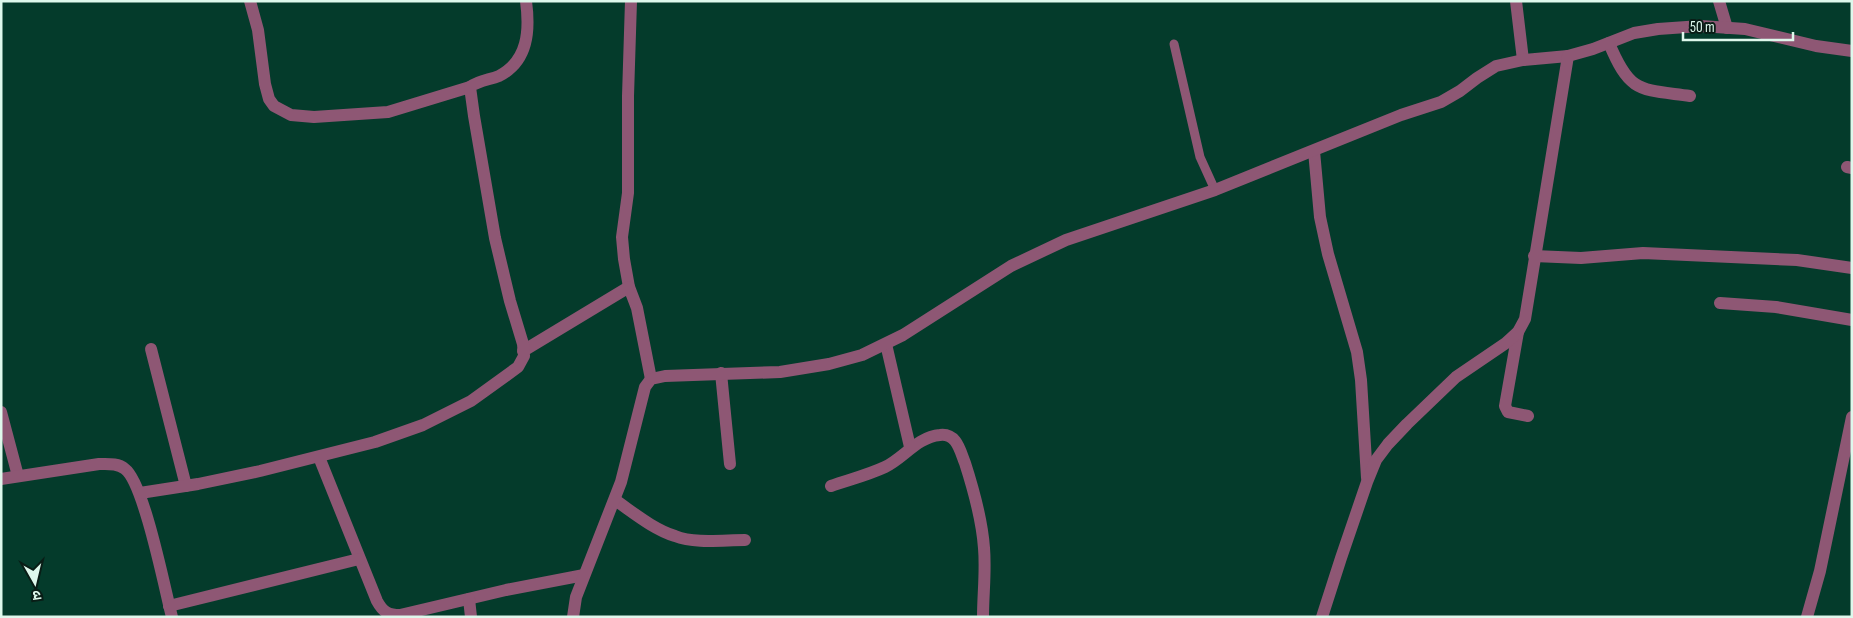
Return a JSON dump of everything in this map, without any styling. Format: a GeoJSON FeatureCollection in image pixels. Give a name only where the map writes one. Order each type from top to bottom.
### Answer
{"type":"FeatureCollection","features":[{"type":"Feature","properties":{"kind":"street"},"geometry":{"type":"LineString","coordinates":[[250,1],[258,30],[265,84],[269,99],[274,106],[292,116],[314,117],[388,112],[470,88],[475,83],[496,77],[509,70],[520,58],[527,42],[529,23],[526,1]]}},
{"type":"Feature","properties":{"kind":"street"},"geometry":{"type":"LineString","coordinates":[[631,1],[628,96],[628,193],[622,237],[629,287],[637,308],[651,379]]}},
{"type":"Feature","properties":{"kind":"street"},"geometry":{"type":"LineString","coordinates":[[1516,1],[1523,60]]}},
{"type":"Feature","properties":{"kind":"street"},"geometry":{"type":"LineString","coordinates":[[1720,1],[1727,28]]}},
{"type":"Feature","properties":{"kind":"street"},"geometry":{"type":"LineString","coordinates":[[573,617],[576,597],[621,482],[645,388],[651,379],[664,376],[780,372],[829,364],[862,354],[903,335],[1011,266],[1066,240],[1215,190],[1401,115],[1441,102],[1460,92],[1496,66],[1523,60],[1568,56],[1634,33],[1701,26],[1745,29],[1816,46],[1852,51]]}},
{"type":"Feature","properties":{"kind":"street"},"geometry":{"type":"LineString","coordinates":[[1609,43],[1618,65],[1635,86],[1651,91],[1690,96]]}},
{"type":"Feature","properties":{"kind":"street"},"geometry":{"type":"LineString","coordinates":[[1528,416],[1508,412],[1505,406],[1518,332],[1524,319],[1568,56]]}},
{"type":"Feature","properties":{"kind":"street"},"geometry":{"type":"LineString","coordinates":[[140,493],[186,486],[319,457],[375,442],[423,424],[471,401],[518,367],[524,356],[523,344],[510,301],[495,238],[470,88]]}},
{"type":"Feature","properties":{"kind":"street"},"geometry":{"type":"LineString","coordinates":[[1314,151],[1320,217],[1328,254],[1357,352],[1367,482]]}},
{"type":"Feature","properties":{"kind":"street"},"geometry":{"type":"LineString","coordinates":[[1534,256],[1581,258],[1643,252],[1797,260],[1852,268]]}},
{"type":"Feature","properties":{"kind":"street"},"geometry":{"type":"LineString","coordinates":[[524,351],[629,287]]}},
{"type":"Feature","properties":{"kind":"street"},"geometry":{"type":"LineString","coordinates":[[1720,302],[1776,307],[1852,320]]}},
{"type":"Feature","properties":{"kind":"street"},"geometry":{"type":"LineString","coordinates":[[1322,617],[1376,460],[1407,424],[1456,377],[1506,343],[1518,332]]}},
{"type":"Feature","properties":{"kind":"street"},"geometry":{"type":"LineString","coordinates":[[886,344],[910,447]]}},
{"type":"Feature","properties":{"kind":"street"},"geometry":{"type":"LineString","coordinates":[[151,349],[186,486]]}},
{"type":"Feature","properties":{"kind":"street"},"geometry":{"type":"LineString","coordinates":[[721,373],[730,464]]}},
{"type":"Feature","properties":{"kind":"street"},"geometry":{"type":"LineString","coordinates":[[1,412],[18,476]]}},
{"type":"Feature","properties":{"kind":"street"},"geometry":{"type":"LineString","coordinates":[[1807,617],[1820,570],[1852,417]]}},
{"type":"Feature","properties":{"kind":"street"},"geometry":{"type":"LineString","coordinates":[[831,486],[885,467],[910,447],[939,435],[947,435],[954,439],[959,447],[980,515],[984,550],[983,617]]}},
{"type":"Feature","properties":{"kind":"street"},"geometry":{"type":"LineString","coordinates":[[319,457],[377,601],[382,610],[390,616],[584,575]]}},
{"type":"Feature","properties":{"kind":"street"},"geometry":{"type":"LineString","coordinates":[[1,479],[99,464],[115,464],[126,469],[140,493],[171,611],[359,559]]}},
{"type":"Feature","properties":{"kind":"street"},"geometry":{"type":"LineString","coordinates":[[614,500],[661,530],[676,537],[700,540],[744,540]]}},
{"type":"Feature","properties":{"kind":"street"},"geometry":{"type":"LineString","coordinates":[[469,600],[471,617]]}},
{"type":"Feature","properties":{"kind":"lane"},"geometry":{"type":"LineString","coordinates":[[1174,44],[1200,157],[1215,190]]}}]}
